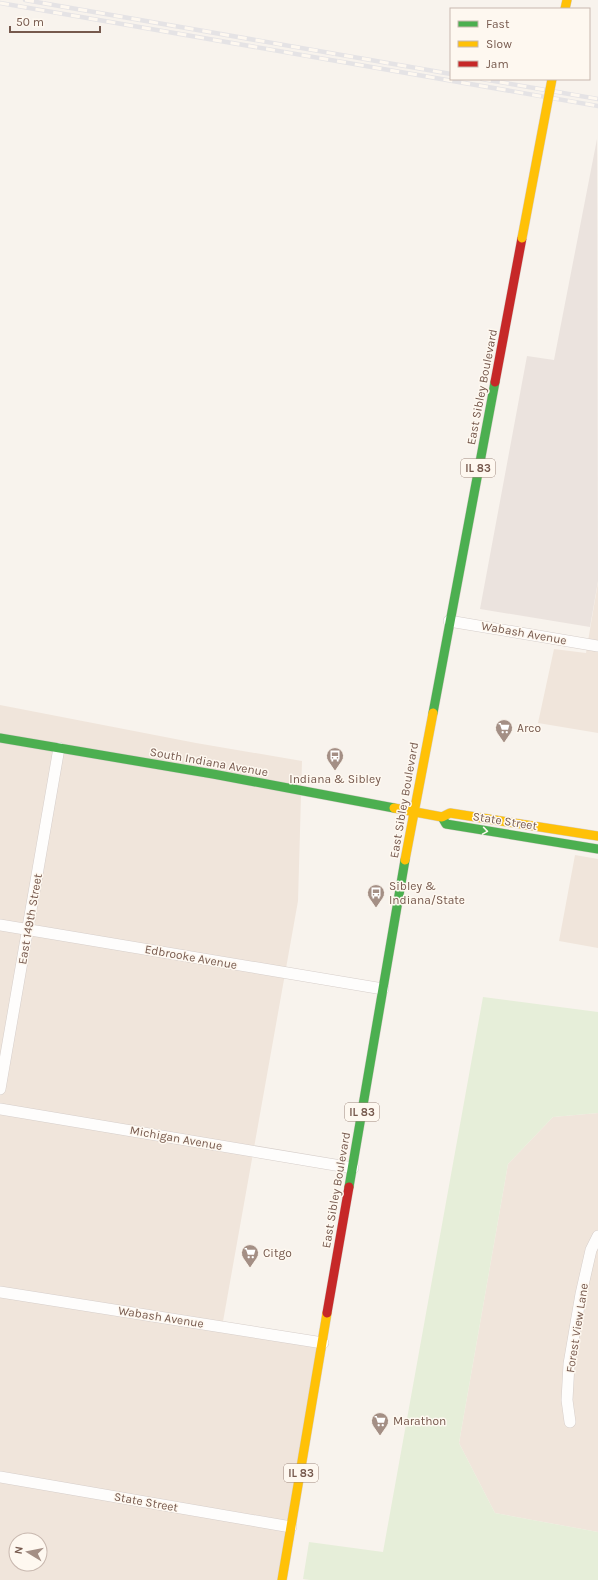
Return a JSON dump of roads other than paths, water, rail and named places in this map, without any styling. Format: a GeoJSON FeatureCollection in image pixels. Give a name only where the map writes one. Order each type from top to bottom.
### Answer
{"type":"FeatureCollection","features":[{"type":"Feature","properties":{"kind":"main road","name":"East Sibley Boulevard"},"geometry":{"type":"LineString","coordinates":[[291,1527],[414,811],[552,80]]}},
{"type":"Feature","properties":{"kind":"main road","name":"South Indiana Avenue"},"geometry":{"type":"LineString","coordinates":[[0,738],[213,774],[414,811]]}},
{"type":"Feature","properties":{"kind":"main road","name":"State Street"},"geometry":{"type":"LineString","coordinates":[[414,811],[444,821],[598,849]]}},
{"type":"Feature","properties":{"kind":"main road","name":"State Street"},"geometry":{"type":"LineString","coordinates":[[444,821],[450,813],[598,836]]}},
{"type":"Feature","properties":{"kind":"main road","name":"IL 83"},"geometry":{"type":"LineString","coordinates":[[282,1580],[291,1527]]}},
{"type":"Feature","properties":{"kind":"street","name":"Wabash Avenue"},"geometry":{"type":"LineString","coordinates":[[449,621],[598,646]]}},
{"type":"Feature","properties":{"kind":"street","name":"East 149th Street"},"geometry":{"type":"LineString","coordinates":[[0,1089],[59,748]]}},
{"type":"Feature","properties":{"kind":"street","name":"Edbrooke Avenue"},"geometry":{"type":"LineString","coordinates":[[0,925],[383,989]]}},
{"type":"Feature","properties":{"kind":"street","name":"Michigan Avenue"},"geometry":{"type":"LineString","coordinates":[[0,1109],[353,1168]]}},
{"type":"Feature","properties":{"kind":"street","name":"Forest View Lane"},"geometry":{"type":"LineString","coordinates":[[570,1422],[567,1400],[569,1364],[581,1294],[591,1250],[598,1236]]}},
{"type":"Feature","properties":{"kind":"street","name":"Wabash Avenue"},"geometry":{"type":"LineString","coordinates":[[0,1292],[323,1343]]}},
{"type":"Feature","properties":{"kind":"street","name":"State Street"},"geometry":{"type":"LineString","coordinates":[[0,1477],[291,1527]]}},
{"type":"Feature","properties":{"kind":"railway"},"geometry":{"type":"LineString","coordinates":[[25,0],[450,74]]}},
{"type":"Feature","properties":{"kind":"railway"},"geometry":{"type":"LineString","coordinates":[[0,3],[598,106]]}},
{"type":"Feature","properties":{"kind":"railway"},"geometry":{"type":"LineString","coordinates":[[488,80],[598,99]]}},
{"type":"Feature","properties":{"kind":"place","name":"Arco"},"geometry":{"type":"Point","coordinates":[504,743]}},
{"type":"Feature","properties":{"kind":"place","name":"Indiana & Sibley"},"geometry":{"type":"Point","coordinates":[335,771]}},
{"type":"Feature","properties":{"kind":"place","name":"Sibley & Indiana/State"},"geometry":{"type":"Point","coordinates":[376,908]}},
{"type":"Feature","properties":{"kind":"place","name":"Citgo"},"geometry":{"type":"Point","coordinates":[250,1268]}},
{"type":"Feature","properties":{"kind":"place","name":"Marathon"},"geometry":{"type":"Point","coordinates":[380,1436]}}]}
